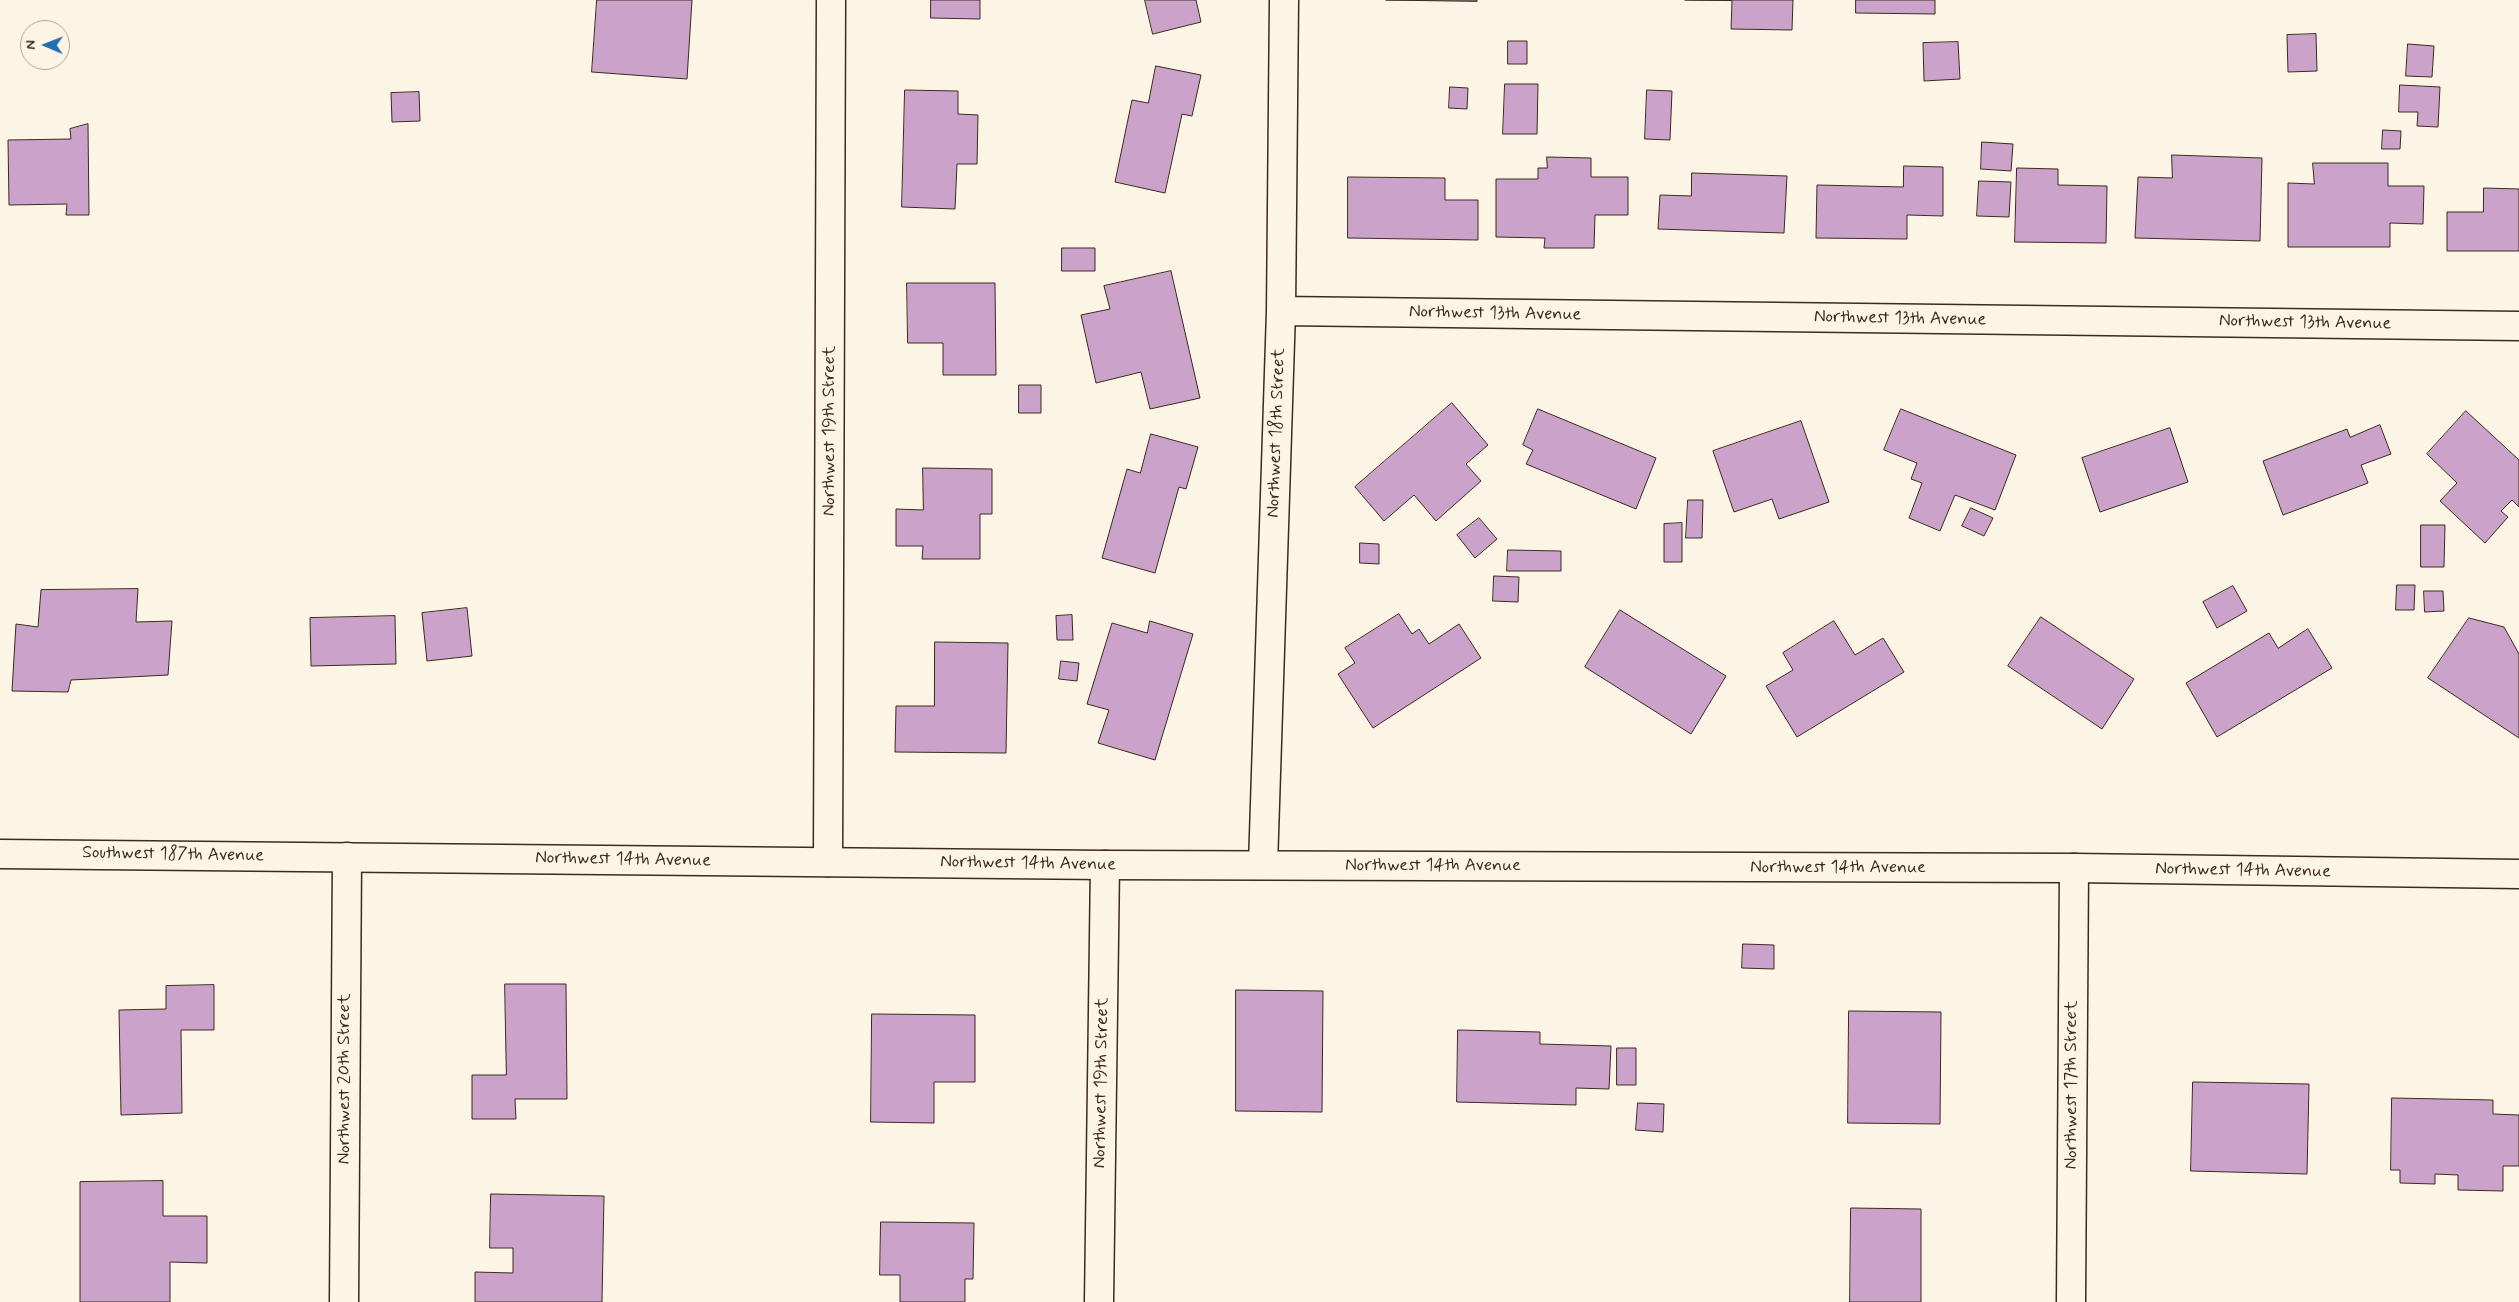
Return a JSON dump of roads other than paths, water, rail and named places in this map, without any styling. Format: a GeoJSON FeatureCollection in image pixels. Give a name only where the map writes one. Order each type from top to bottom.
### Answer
{"type":"FeatureCollection","features":[{"type":"Feature","properties":{"kind":"street","name":"Northwest 19th Street"},"geometry":{"type":"LineString","coordinates":[[828,862],[831,0]]}},
{"type":"Feature","properties":{"kind":"street","name":"Northwest 18th Street"},"geometry":{"type":"LineString","coordinates":[[1263,865],[1281,311],[1284,0]]}},
{"type":"Feature","properties":{"kind":"street","name":"Northwest 13th Avenue"},"geometry":{"type":"LineString","coordinates":[[1281,311],[2519,326]]}},
{"type":"Feature","properties":{"kind":"street","name":"Southwest 187th Avenue"},"geometry":{"type":"LineString","coordinates":[[0,854],[347,857]]}},
{"type":"Feature","properties":{"kind":"street","name":"Northwest 14th Avenue"},"geometry":{"type":"LineString","coordinates":[[347,857],[1105,865],[2074,868],[2519,874]]}},
{"type":"Feature","properties":{"kind":"street","name":"Northwest 20th Street"},"geometry":{"type":"LineString","coordinates":[[344,1302],[347,857]]}},
{"type":"Feature","properties":{"kind":"street","name":"Northwest 19th Street"},"geometry":{"type":"LineString","coordinates":[[1099,1302],[1105,865]]}},
{"type":"Feature","properties":{"kind":"street","name":"Northwest 17th Street"},"geometry":{"type":"LineString","coordinates":[[2071,1302],[2074,868]]}}]}
